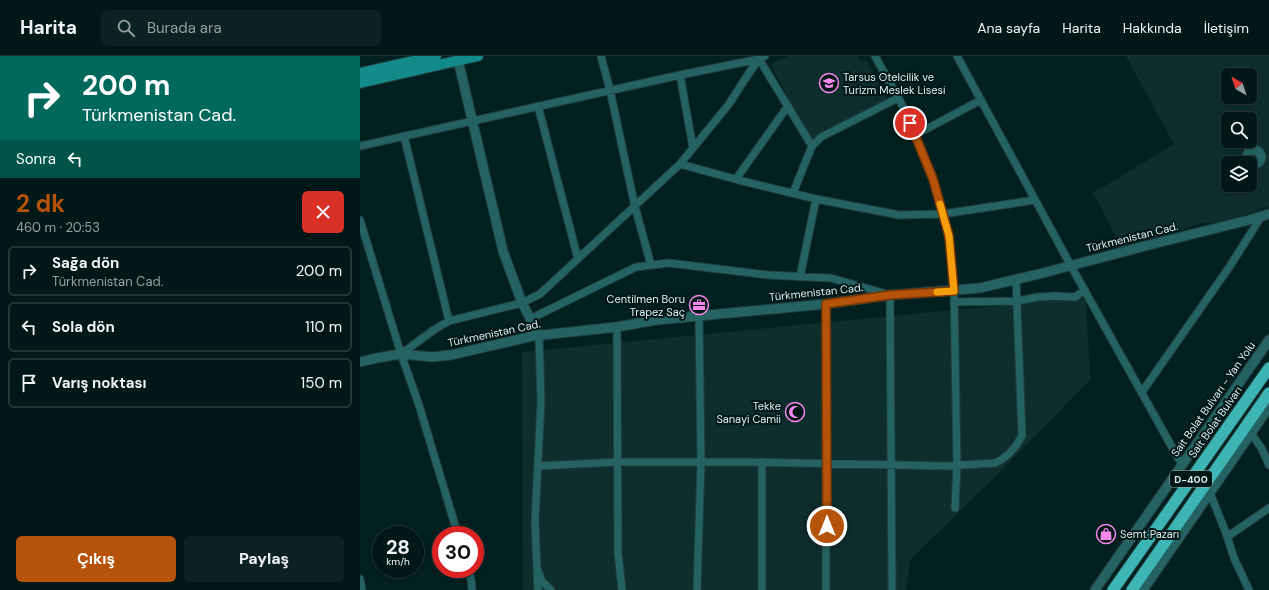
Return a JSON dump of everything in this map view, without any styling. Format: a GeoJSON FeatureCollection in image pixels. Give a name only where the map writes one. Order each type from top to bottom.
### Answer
{"type":"FeatureCollection","features":[{"type":"Feature","properties":{"kind":"highway","name":"Sait Bolat Bulvarı"},"geometry":{"type":"LineString","coordinates":[[1113,590],[1269,368]]}},
{"type":"Feature","properties":{"kind":"highway","name":"D-400"},"geometry":{"type":"LineString","coordinates":[[1132,590],[1269,393]]}},
{"type":"Feature","properties":{"kind":"main road"},"geometry":{"type":"LineString","coordinates":[[360,73],[436,56]]}},
{"type":"Feature","properties":{"kind":"main road"},"geometry":{"type":"LineString","coordinates":[[360,83],[478,56]]}},
{"type":"Feature","properties":{"kind":"street"},"geometry":{"type":"LineString","coordinates":[[601,56],[610,90],[635,207],[651,265]]}},
{"type":"Feature","properties":{"kind":"street"},"geometry":{"type":"LineString","coordinates":[[875,56],[906,112],[933,179],[949,236],[954,291],[957,465],[955,508]]}},
{"type":"Feature","properties":{"kind":"street"},"geometry":{"type":"LineString","coordinates":[[957,56],[1071,266],[1182,465]]}},
{"type":"Feature","properties":{"kind":"street"},"geometry":{"type":"LineString","coordinates":[[762,58],[812,146]]}},
{"type":"Feature","properties":{"kind":"street"},"geometry":{"type":"LineString","coordinates":[[360,146],[472,120],[762,58]]}},
{"type":"Feature","properties":{"kind":"street"},"geometry":{"type":"LineString","coordinates":[[401,354],[435,329],[448,322],[522,303],[540,294],[680,164],[729,104],[762,58]]}},
{"type":"Feature","properties":{"kind":"street"},"geometry":{"type":"LineString","coordinates":[[458,60],[503,251],[522,303],[539,335],[541,401],[535,522],[538,590]]}},
{"type":"Feature","properties":{"kind":"street"},"geometry":{"type":"LineString","coordinates":[[680,75],[693,148]]}},
{"type":"Feature","properties":{"kind":"street"},"geometry":{"type":"LineString","coordinates":[[793,193],[812,146],[821,138],[898,98]]}},
{"type":"Feature","properties":{"kind":"street"},"geometry":{"type":"LineString","coordinates":[[915,135],[981,100]]}},
{"type":"Feature","properties":{"kind":"street"},"geometry":{"type":"LineString","coordinates":[[538,106],[578,259]]}},
{"type":"Feature","properties":{"kind":"street"},"geometry":{"type":"LineString","coordinates":[[736,179],[788,106]]}},
{"type":"Feature","properties":{"kind":"street"},"geometry":{"type":"LineString","coordinates":[[404,136],[448,322]]}},
{"type":"Feature","properties":{"kind":"street"},"geometry":{"type":"LineString","coordinates":[[680,164],[816,199],[899,215],[943,214],[1036,200]]}},
{"type":"Feature","properties":{"kind":"street"},"geometry":{"type":"LineString","coordinates":[[800,277],[816,199]]}},
{"type":"Feature","properties":{"kind":"street"},"geometry":{"type":"LineString","coordinates":[[1142,392],[1265,216]]}},
{"type":"Feature","properties":{"kind":"street","name":"Türkmenistan Cad."},"geometry":{"type":"LineString","coordinates":[[360,362],[401,354],[432,357],[451,355],[539,335],[617,327],[656,320],[826,304],[890,295],[980,288],[1265,216]]}},
{"type":"Feature","properties":{"kind":"street"},"geometry":{"type":"LineString","coordinates":[[360,220],[401,354],[419,405],[455,526]]}},
{"type":"Feature","properties":{"kind":"street"},"geometry":{"type":"LineString","coordinates":[[530,319],[636,267],[669,263],[768,275],[831,278],[890,295],[892,590]]}},
{"type":"Feature","properties":{"kind":"street"},"geometry":{"type":"LineString","coordinates":[[538,466],[617,462],[762,462],[892,465],[957,465],[995,463],[1002,460],[1017,446],[1022,436],[1016,280]]}},
{"type":"Feature","properties":{"kind":"street"},"geometry":{"type":"LineString","coordinates":[[954,302],[1017,302],[1038,297],[1075,297],[1085,290]]}},
{"type":"Feature","properties":{"kind":"street"},"geometry":{"type":"LineString","coordinates":[[826,304],[826,590]]}},
{"type":"Feature","properties":{"kind":"street"},"geometry":{"type":"LineString","coordinates":[[697,590],[701,462],[699,316]]}},
{"type":"Feature","properties":{"kind":"street"},"geometry":{"type":"LineString","coordinates":[[617,327],[618,553],[622,590]]}},
{"type":"Feature","properties":{"kind":"street","name":"Sait Bolat Bulvarı - Yan Yolu"},"geometry":{"type":"LineString","coordinates":[[1095,590],[1269,340]]}},
{"type":"Feature","properties":{"kind":"street"},"geometry":{"type":"LineString","coordinates":[[1143,590],[1269,407]]}},
{"type":"Feature","properties":{"kind":"street"},"geometry":{"type":"LineString","coordinates":[[1251,433],[1262,449],[1269,465]]}},
{"type":"Feature","properties":{"kind":"street"},"geometry":{"type":"LineString","coordinates":[[762,462],[762,590]]}},
{"type":"Feature","properties":{"kind":"street"},"geometry":{"type":"LineString","coordinates":[[1210,493],[1234,558],[1249,590]]}},
{"type":"Feature","properties":{"kind":"street"},"geometry":{"type":"LineString","coordinates":[[1227,537],[1269,508]]}},
{"type":"Feature","properties":{"kind":"street"},"geometry":{"type":"LineString","coordinates":[[537,568],[542,581],[551,590]]}},
{"type":"Feature","properties":{"kind":"street"},"geometry":{"type":"LineString","coordinates":[[471,578],[472,590]]}},
{"type":"Feature","properties":{"kind":"street"},"geometry":{"type":"LineString","coordinates":[[360,579],[361,590]]}},
{"type":"Feature","properties":{"kind":"shaded area","name":"Tarsus Otelcilik ve Turizm Meslek Lisesi"},"geometry":{"type":"Polygon","coordinates":[[[788,56],[858,56],[859,59],[867,61],[888,102],[809,141],[771,64],[788,56]]]}},
{"type":"Feature","properties":{"kind":"shaded area"},"geometry":{"type":"Polygon","coordinates":[[[1126,56],[1269,56],[1269,207],[1221,223],[1211,222],[1197,224],[1167,236],[1122,248],[1093,193],[1174,144],[1126,56]]]}},
{"type":"Feature","properties":{"kind":"shaded area"},"geometry":{"type":"Polygon","coordinates":[[[1086,297],[1090,380],[1005,467],[910,560],[906,590],[523,590],[522,352],[1086,297]]]}},
{"type":"Feature","properties":{"kind":"slow traffic"},"geometry":{"type":"LineString","coordinates":[[937,292],[954,291],[949,236],[940,204]]}},
{"type":"Feature","properties":{"kind":"place","name":"Tarsus Otelcilik ve Turizm Meslek Lisesi"},"geometry":{"type":"Point","coordinates":[829,83]}},
{"type":"Feature","properties":{"kind":"place","name":"Centilmen Boru Trapez Saç"},"geometry":{"type":"Point","coordinates":[699,305]}},
{"type":"Feature","properties":{"kind":"place","name":"Tekke Sanayi Camii"},"geometry":{"type":"Point","coordinates":[795,412]}},
{"type":"Feature","properties":{"kind":"place","name":"Semt Pazarı"},"geometry":{"type":"Point","coordinates":[1106,534]}},
{"type":"Feature","properties":{"kind":"route"},"geometry":{"type":"LineString","coordinates":[[827,526],[826,304],[890,295],[954,291],[949,236],[933,179],[910,123]]}}]}
